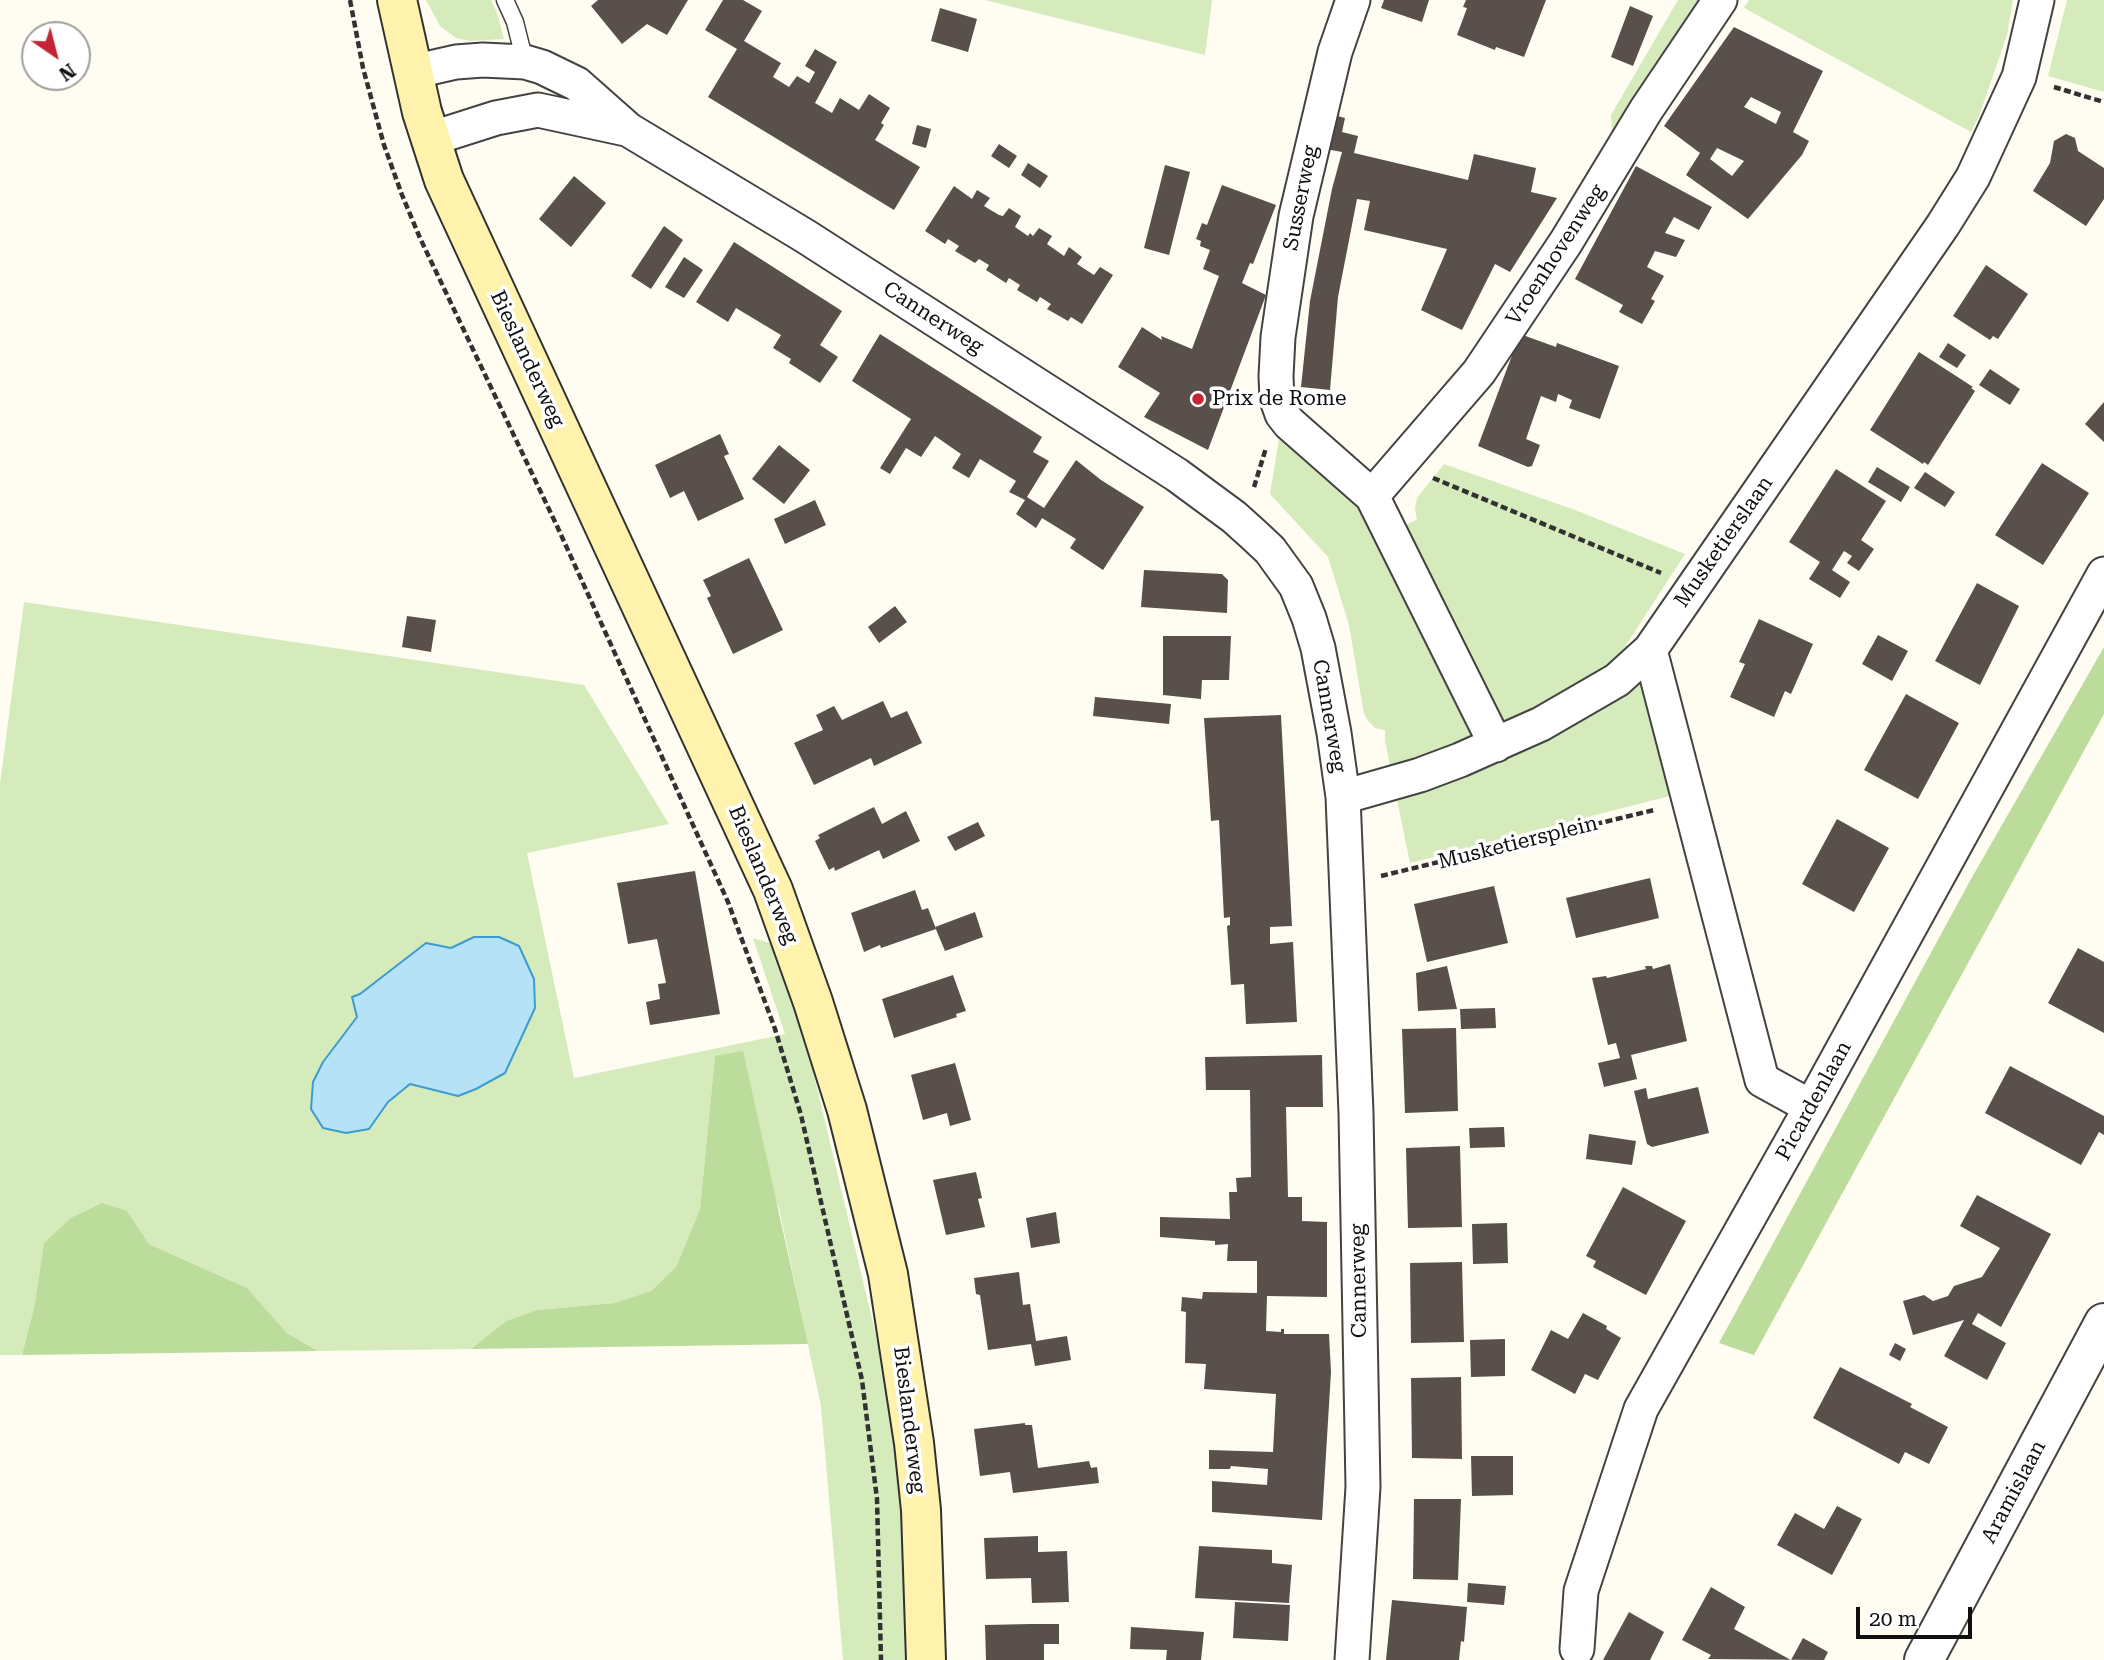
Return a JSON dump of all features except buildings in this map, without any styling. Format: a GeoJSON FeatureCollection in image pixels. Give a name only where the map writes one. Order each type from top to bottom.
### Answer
{"type":"FeatureCollection","features":[{"type":"Feature","properties":{"kind":"main road"},"geometry":{"type":"LineString","coordinates":[[397,0],[430,139]]}},
{"type":"Feature","properties":{"kind":"main road","name":"Bieslanderweg"},"geometry":{"type":"LineString","coordinates":[[430,139],[444,180],[773,890],[813,1002],[847,1110],[888,1274],[918,1483],[926,1660]]}},
{"type":"Feature","properties":{"kind":"street","name":"Susserweg"},"geometry":{"type":"LineString","coordinates":[[1277,400],[1278,337],[1296,216],[1335,52],[1353,0]]}},
{"type":"Feature","properties":{"kind":"street","name":"Vroenhovenweg"},"geometry":{"type":"LineString","coordinates":[[1373,496],[1479,372],[1566,242],[1646,110],[1720,0]]}},
{"type":"Feature","properties":{"kind":"street","name":"Musketierslaan"},"geometry":{"type":"LineString","coordinates":[[1650,650],[1973,177],[2018,77],[2037,0]]}},
{"type":"Feature","properties":{"kind":"street","name":"Cannerweg"},"geometry":{"type":"LineString","coordinates":[[412,72],[456,62],[525,62],[577,84],[629,130],[805,236],[1133,446],[1234,517],[1269,550],[1296,586],[1309,618],[1326,686],[1343,797],[1356,1114],[1363,1487],[1352,1660]]}},
{"type":"Feature","properties":{"kind":"street","name":"Cannerweg"},"geometry":{"type":"LineString","coordinates":[[430,139],[496,118],[538,110],[629,130]]}},
{"type":"Feature","properties":{"kind":"street"},"geometry":{"type":"LineString","coordinates":[[1277,400],[1289,424],[1373,496],[1496,745]]}},
{"type":"Feature","properties":{"kind":"street","name":"Picardenlaan"},"geometry":{"type":"LineString","coordinates":[[1577,1649],[1581,1591],[1641,1409],[1811,1107],[2104,574]]}},
{"type":"Feature","properties":{"kind":"street"},"geometry":{"type":"LineString","coordinates":[[1343,797],[1420,775],[1541,724],[1617,680],[1650,650],[1762,1080],[1811,1107]]}},
{"type":"Feature","properties":{"kind":"street","name":"Aramislaan"},"geometry":{"type":"LineString","coordinates":[[1923,1660],[2104,1323]]}},
{"type":"Feature","properties":{"kind":"lane"},"geometry":{"type":"LineString","coordinates":[[505,0],[516,22],[525,62]]}},
{"type":"Feature","properties":{"kind":"path"},"geometry":{"type":"LineString","coordinates":[[350,0],[366,78],[384,145],[402,195],[723,890],[775,1028],[801,1115],[862,1380],[877,1499],[881,1660]]}},
{"type":"Feature","properties":{"kind":"path"},"geometry":{"type":"LineString","coordinates":[[2018,77],[2104,102]]}},
{"type":"Feature","properties":{"kind":"path"},"geometry":{"type":"LineString","coordinates":[[1234,517],[1257,482],[1277,400]]}},
{"type":"Feature","properties":{"kind":"path"},"geometry":{"type":"LineString","coordinates":[[1399,464],[1694,586]]}},
{"type":"Feature","properties":{"kind":"path","name":"Musketiersplein"},"geometry":{"type":"LineString","coordinates":[[1346,885],[1689,801]]}},
{"type":"Feature","properties":{"kind":"green space"},"geometry":{"type":"Polygon","coordinates":[[[426,0],[491,0],[504,39],[470,41],[456,38],[440,26],[426,0]]]}},
{"type":"Feature","properties":{"kind":"green space"},"geometry":{"type":"Polygon","coordinates":[[[985,0],[1212,0],[1205,55],[985,0]]]}},
{"type":"Feature","properties":{"kind":"green space"},"geometry":{"type":"Polygon","coordinates":[[[1678,0],[1702,0],[1612,134],[1611,115],[1678,0]]]}},
{"type":"Feature","properties":{"kind":"green space"},"geometry":{"type":"Polygon","coordinates":[[[1749,0],[2013,0],[2007,35],[1971,132],[1744,8],[1749,0]]]}},
{"type":"Feature","properties":{"kind":"green space"},"geometry":{"type":"Polygon","coordinates":[[[2067,0],[2104,0],[2104,92],[2048,76],[2067,0]]]}},
{"type":"Feature","properties":{"kind":"green space"},"geometry":{"type":"Polygon","coordinates":[[[1279,439],[1351,497],[1378,536],[1417,520],[1417,498],[1444,464],[1575,510],[1685,554],[1626,645],[1646,666],[1677,794],[1410,863],[1385,730],[1375,728],[1364,714],[1349,625],[1328,557],[1270,494],[1279,439]]]}},
{"type":"Feature","properties":{"kind":"green space"},"geometry":{"type":"Polygon","coordinates":[[[24,602],[584,685],[669,824],[527,853],[574,1078],[785,1034],[753,938],[776,945],[813,1071],[878,1344],[909,1519],[914,1660],[843,1660],[821,1406],[779,1208],[715,1056],[700,1209],[676,1267],[651,1291],[615,1303],[537,1310],[506,1321],[471,1349],[318,1351],[287,1333],[247,1288],[149,1244],[127,1211],[35,1304],[22,1355],[0,1355],[0,783],[24,602]],[[474,937],[451,948],[426,943],[360,994],[352,997],[357,1017],[323,1062],[369,1128],[388,1102],[410,1084],[458,1096],[499,937],[474,937]]]}},
{"type":"Feature","properties":{"kind":"green space"},"geometry":{"type":"Polygon","coordinates":[[[2104,647],[2104,714],[1754,1355],[1719,1343],[1971,879],[2104,647]]]}},
{"type":"Feature","properties":{"kind":"green space"},"geometry":{"type":"Polygon","coordinates":[[[743,1051],[808,1344],[471,1349],[506,1321],[537,1310],[615,1303],[651,1291],[676,1267],[700,1209],[715,1056],[743,1051]]]}},
{"type":"Feature","properties":{"kind":"green space"},"geometry":{"type":"Polygon","coordinates":[[[102,1203],[127,1211],[149,1244],[247,1288],[287,1333],[318,1351],[22,1355],[35,1304],[44,1243],[71,1218],[102,1203]]]}},
{"type":"Feature","properties":{"kind":"water"},"geometry":{"type":"Polygon","coordinates":[[[474,937],[499,937],[519,946],[534,979],[535,1008],[505,1073],[458,1096],[410,1084],[388,1102],[369,1129],[346,1133],[323,1128],[311,1109],[313,1082],[323,1062],[357,1017],[352,997],[360,994],[426,943],[451,948],[474,937]]]}},
{"type":"Feature","properties":{"kind":"place","name":"Prix de Rome"},"geometry":{"type":"Point","coordinates":[1198,399]}}]}
